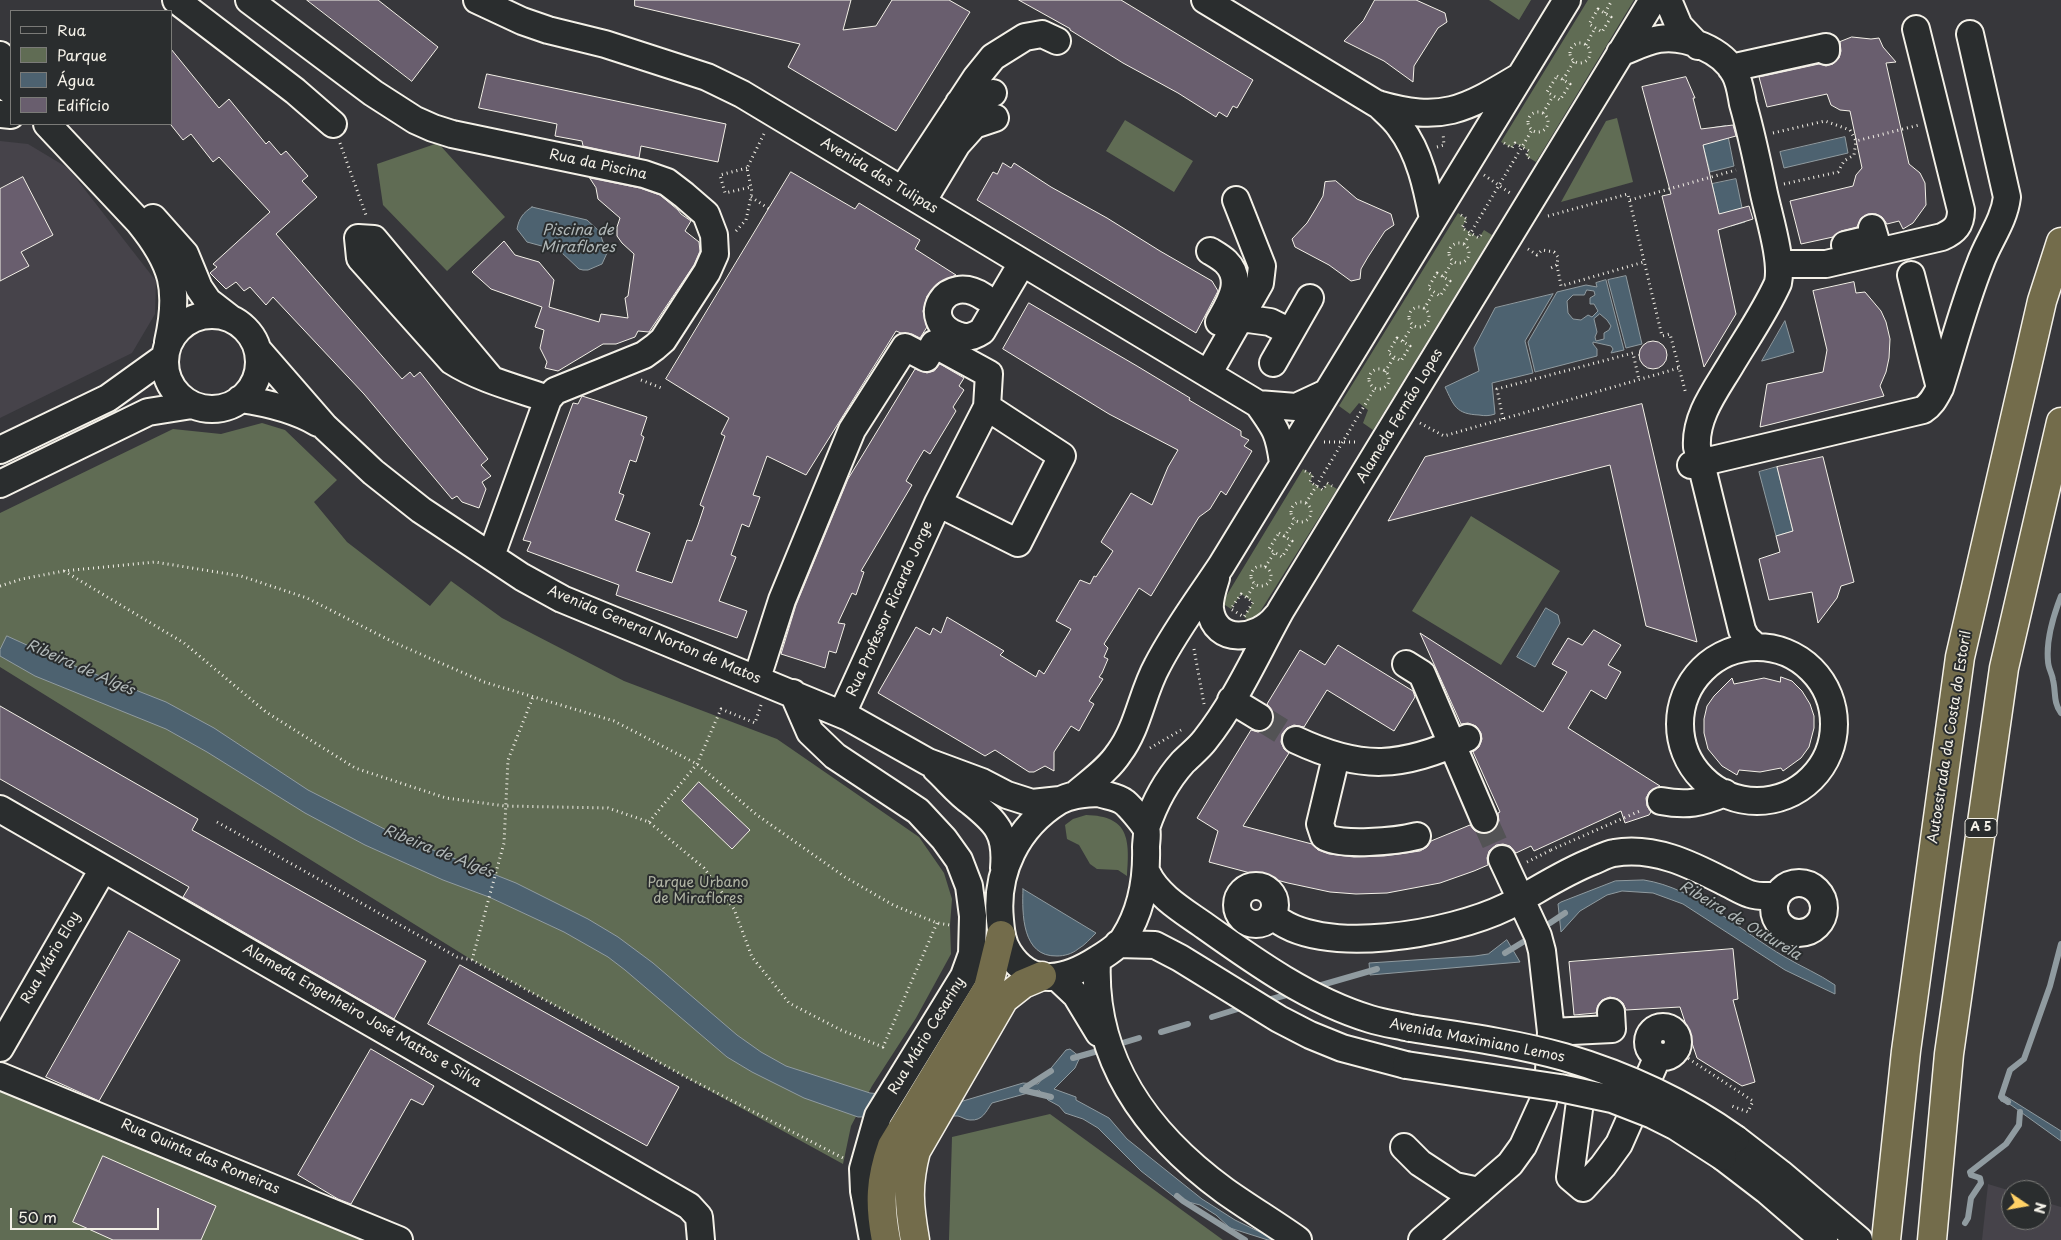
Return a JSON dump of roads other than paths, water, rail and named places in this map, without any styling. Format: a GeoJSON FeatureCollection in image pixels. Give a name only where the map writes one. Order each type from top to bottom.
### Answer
{"type":"FeatureCollection","features":[{"type":"Feature","properties":{"kind":"highway","name":"Autoestrada da Costa do Estoril"},"geometry":{"type":"LineString","coordinates":[[1886,1240],[1906,1051],[1960,657],[2042,301],[2061,242]]}},
{"type":"Feature","properties":{"kind":"highway","name":"A 5"},"geometry":{"type":"LineString","coordinates":[[1932,1240],[1949,1054],[2004,668],[2061,422]]}},
{"type":"Feature","properties":{"kind":"highway"},"geometry":{"type":"LineString","coordinates":[[886,1240],[881,1216],[880,1189],[885,1165],[892,1146],[988,988],[1001,935]]}},
{"type":"Feature","properties":{"kind":"highway"},"geometry":{"type":"LineString","coordinates":[[915,1240],[909,1200],[910,1175],[916,1151],[1004,999],[1023,984],[1050,977]]}},
{"type":"Feature","properties":{"kind":"street"},"geometry":{"type":"LineString","coordinates":[[176,0],[280,80],[333,124]]}},
{"type":"Feature","properties":{"kind":"street","name":"Rua da Piscina"},"geometry":{"type":"LineString","coordinates":[[249,0],[374,93],[414,120],[452,134],[644,174],[667,182],[706,214],[714,235],[715,254],[707,272],[663,340],[644,355],[555,391],[548,399]]}},
{"type":"Feature","properties":{"kind":"street","name":"Avenida das Tulipas"},"geometry":{"type":"LineString","coordinates":[[477,0],[522,21],[548,30],[605,44],[707,77],[776,114],[1258,404],[1275,427],[1291,470]]}},
{"type":"Feature","properties":{"kind":"street"},"geometry":{"type":"LineString","coordinates":[[519,0],[555,22],[605,44]]}},
{"type":"Feature","properties":{"kind":"street"},"geometry":{"type":"LineString","coordinates":[[1205,0],[1377,104],[1400,126],[1416,155],[1428,190],[1446,216]]}},
{"type":"Feature","properties":{"kind":"street"},"geometry":{"type":"LineString","coordinates":[[1298,1240],[1224,1190],[1178,1151],[1151,1123],[1135,1102],[1110,1053],[1076,996],[1050,977],[1028,972],[1008,952],[1001,935],[999,911],[1000,886],[1004,868],[1023,833],[1042,814],[1067,798],[1102,771],[1119,753],[1131,731],[1147,684],[1181,626],[1221,566],[1291,470],[1326,393],[1446,216],[1520,77],[1567,0]]}},
{"type":"Feature","properties":{"kind":"street","name":"Alameda Fernão Lopes"},"geometry":{"type":"LineString","coordinates":[[1146,828],[1167,783],[1183,762],[1205,740],[1212,719],[1232,700],[1281,610],[1652,0]]}},
{"type":"Feature","properties":{"kind":"street"},"geometry":{"type":"LineString","coordinates":[[1668,0],[1679,26],[1698,46]]}},
{"type":"Feature","properties":{"kind":"street"},"geometry":{"type":"LineString","coordinates":[[1789,264],[1826,264],[1942,237],[1951,233],[1957,227],[1961,218],[1961,210],[1916,29]]}},
{"type":"Feature","properties":{"kind":"street"},"geometry":{"type":"LineString","coordinates":[[912,196],[959,103],[993,57],[1025,38],[1033,36],[1042,34],[1057,41]]}},
{"type":"Feature","properties":{"kind":"street"},"geometry":{"type":"LineString","coordinates":[[1698,472],[1923,410],[1931,405],[1940,388],[1975,277],[1987,247],[2006,210],[2007,197],[1970,34]]}},
{"type":"Feature","properties":{"kind":"street"},"geometry":{"type":"LineString","coordinates":[[1620,53],[1659,39],[1673,38],[1711,51],[1727,62],[1736,75],[1758,164],[1789,264]]}},
{"type":"Feature","properties":{"kind":"street"},"geometry":{"type":"LineString","coordinates":[[1731,68],[1826,47],[1826,51]]}},
{"type":"Feature","properties":{"kind":"street"},"geometry":{"type":"LineString","coordinates":[[0,55],[10,66]]}},
{"type":"Feature","properties":{"kind":"street"},"geometry":{"type":"LineString","coordinates":[[1377,104],[1404,112],[1441,112],[1468,106],[1520,77]]}},
{"type":"Feature","properties":{"kind":"street"},"geometry":{"type":"LineString","coordinates":[[0,82],[10,90]]}},
{"type":"Feature","properties":{"kind":"street"},"geometry":{"type":"LineString","coordinates":[[912,196],[994,105],[959,103]]}},
{"type":"Feature","properties":{"kind":"street"},"geometry":{"type":"LineString","coordinates":[[52,126],[186,254],[199,288],[208,301],[241,324],[253,338],[258,350],[259,366],[255,382],[240,399],[226,407],[206,409],[192,405],[176,392],[168,379],[166,352],[175,300],[172,277],[166,262],[151,237],[139,222],[52,126]]}},
{"type":"Feature","properties":{"kind":"street"},"geometry":{"type":"LineString","coordinates":[[1201,370],[1241,318],[1260,283],[1262,275],[1262,266],[1236,200]]}},
{"type":"Feature","properties":{"kind":"street"},"geometry":{"type":"LineString","coordinates":[[1756,647],[1746,638],[1742,630],[1698,472],[1688,443],[1689,430],[1695,416],[1698,399],[1725,353],[1774,290],[1779,274],[1789,264],[1823,251],[1875,238],[1872,228]]}},
{"type":"Feature","properties":{"kind":"street"},"geometry":{"type":"LineString","coordinates":[[374,239],[358,238],[360,258],[452,361],[464,369],[548,399],[491,556]]}},
{"type":"Feature","properties":{"kind":"street"},"geometry":{"type":"LineString","coordinates":[[1201,370],[1233,297],[1236,285],[1234,274],[1227,262],[1210,251]]}},
{"type":"Feature","properties":{"kind":"street"},"geometry":{"type":"LineString","coordinates":[[984,297],[977,292],[963,289],[953,290],[944,296],[938,313],[941,325],[951,333],[963,338],[982,332],[1022,263]]}},
{"type":"Feature","properties":{"kind":"street"},"geometry":{"type":"LineString","coordinates":[[1911,275],[1940,388]]}},
{"type":"Feature","properties":{"kind":"street"},"geometry":{"type":"LineString","coordinates":[[1273,363],[1310,298]]}},
{"type":"Feature","properties":{"kind":"street"},"geometry":{"type":"LineString","coordinates":[[0,450],[108,398],[166,352],[174,333],[186,322],[196,317],[213,314],[230,318]]}},
{"type":"Feature","properties":{"kind":"street"},"geometry":{"type":"LineString","coordinates":[[1241,318],[1270,322],[1290,332]]}},
{"type":"Feature","properties":{"kind":"street"},"geometry":{"type":"LineString","coordinates":[[763,681],[782,600],[852,430],[905,347],[926,358],[934,344],[989,374],[987,407],[1062,456],[1018,543],[938,503]]}},
{"type":"Feature","properties":{"kind":"street","name":"Avenida General Norton de Matos"},"geometry":{"type":"LineString","coordinates":[[258,350],[325,427],[348,450],[404,497],[522,577],[562,599],[842,714],[928,762],[982,782],[1018,800],[1032,803],[1067,798]]}},
{"type":"Feature","properties":{"kind":"street","name":"Avenida das Tulipas"},"geometry":{"type":"LineString","coordinates":[[1258,404],[1296,407],[1326,393]]}},
{"type":"Feature","properties":{"kind":"street","name":"Avenida General Norton de Matos"},"geometry":{"type":"LineString","coordinates":[[240,399],[278,406],[325,427]]}},
{"type":"Feature","properties":{"kind":"street"},"geometry":{"type":"LineString","coordinates":[[0,484],[148,412],[192,405]]}},
{"type":"Feature","properties":{"kind":"street","name":"Rua Professor Ricardo Jorge"},"geometry":{"type":"LineString","coordinates":[[842,714],[938,503],[987,407]]}},
{"type":"Feature","properties":{"kind":"street"},"geometry":{"type":"LineString","coordinates":[[1770,453],[1767,434],[1840,416],[1839,407]]}},
{"type":"Feature","properties":{"kind":"street"},"geometry":{"type":"LineString","coordinates":[[1698,472],[1730,631],[1730,652]]}},
{"type":"Feature","properties":{"kind":"street"},"geometry":{"type":"LineString","coordinates":[[1221,566],[1212,591],[1210,606],[1212,618],[1217,627],[1225,633],[1236,636],[1258,631],[1271,623],[1281,610]]}},
{"type":"Feature","properties":{"kind":"street"},"geometry":{"type":"LineString","coordinates":[[1756,647],[1778,650],[1799,659],[1816,674],[1827,693],[1833,718],[1832,742],[1822,765],[1805,784],[1784,796],[1760,790],[1735,798],[1712,787],[1695,770],[1684,748],[1680,723],[1684,698],[1696,676],[1714,660],[1730,652],[1737,649],[1756,647]]}},
{"type":"Feature","properties":{"kind":"street"},"geometry":{"type":"LineString","coordinates":[[1406,664],[1422,674],[1460,741],[1484,819]]}},
{"type":"Feature","properties":{"kind":"street","name":"Rua Mário Cesariny"},"geometry":{"type":"LineString","coordinates":[[793,693],[810,732],[835,756],[918,811],[944,839],[959,860],[969,886],[973,916],[972,954],[964,976],[878,1116],[863,1169],[864,1191],[873,1240]]}},
{"type":"Feature","properties":{"kind":"street"},"geometry":{"type":"LineString","coordinates":[[1232,700],[1259,717]]}},
{"type":"Feature","properties":{"kind":"street"},"geometry":{"type":"LineString","coordinates":[[1296,740],[1336,757],[1368,763],[1404,760],[1460,741]]}},
{"type":"Feature","properties":{"kind":"street"},"geometry":{"type":"LineString","coordinates":[[1336,757],[1320,824],[1324,836],[1334,842],[1387,840],[1417,836]]}},
{"type":"Feature","properties":{"kind":"street","name":"Avenida General Norton de Matos"},"geometry":{"type":"LineString","coordinates":[[928,762],[970,802],[984,811],[996,824],[1003,838],[1006,853],[1004,868]]}},
{"type":"Feature","properties":{"kind":"street"},"geometry":{"type":"LineString","coordinates":[[1050,977],[1084,968],[1123,939],[1141,901],[1146,873],[1146,828],[1125,802],[1099,793],[1067,798]]}},
{"type":"Feature","properties":{"kind":"street"},"geometry":{"type":"LineString","coordinates":[[1661,801],[1691,804],[1706,801],[1725,793]]}},
{"type":"Feature","properties":{"kind":"street","name":"Alameda Engenheiro José Mattos e Silva"},"geometry":{"type":"LineString","coordinates":[[0,809],[689,1206],[699,1217],[701,1240]]}},
{"type":"Feature","properties":{"kind":"street"},"geometry":{"type":"LineString","coordinates":[[1272,915],[1279,922],[1308,933],[1351,938],[1415,934],[1458,925],[1482,917],[1520,898],[1568,870],[1614,853],[1632,852],[1648,853],[1678,860],[1752,895],[1777,896]]}},
{"type":"Feature","properties":{"kind":"street"},"geometry":{"type":"LineString","coordinates":[[1422,1240],[1510,1164],[1523,1146],[1543,1102],[1549,1071],[1551,1032],[1544,969],[1538,936],[1502,859]]}},
{"type":"Feature","properties":{"kind":"street","name":"Rua Mário Eloy"},"geometry":{"type":"LineString","coordinates":[[0,1048],[103,869]]}},
{"type":"Feature","properties":{"kind":"street","name":"Avenida Maximiano Lemos"},"geometry":{"type":"LineString","coordinates":[[1146,873],[1150,882],[1182,910],[1274,974],[1339,1007],[1370,1019],[1410,1028],[1564,1057],[1620,1077],[1662,1095],[1712,1122],[1736,1139],[1780,1173],[1859,1240]]}},
{"type":"Feature","properties":{"kind":"street"},"geometry":{"type":"LineString","coordinates":[[1118,944],[1155,946],[1180,958],[1279,1020],[1342,1048],[1406,1066],[1560,1088],[1612,1099],[1653,1115],[1700,1141],[1766,1190],[1824,1240]]}},
{"type":"Feature","properties":{"kind":"street"},"geometry":{"type":"LineString","coordinates":[[1097,960],[1098,1007],[1110,1053]]}},
{"type":"Feature","properties":{"kind":"street"},"geometry":{"type":"LineString","coordinates":[[1551,1032],[1612,1029],[1611,1012]]}},
{"type":"Feature","properties":{"kind":"street"},"geometry":{"type":"LineString","coordinates":[[1549,1071],[1583,1079],[1570,1177],[1583,1188],[1603,1166],[1619,1144],[1667,1053]]}},
{"type":"Feature","properties":{"kind":"street","name":"Rua Quinta das Romeiras"},"geometry":{"type":"LineString","coordinates":[[0,1076],[399,1240]]}},
{"type":"Feature","properties":{"kind":"water"},"geometry":{"type":"Polygon","coordinates":[[[1726,126],[1734,166],[1710,172],[1703,145],[1713,128],[1726,126]]]}},
{"type":"Feature","properties":{"kind":"water"},"geometry":{"type":"Polygon","coordinates":[[[1845,137],[1848,153],[1784,168],[1780,152],[1845,137]]]}},
{"type":"Feature","properties":{"kind":"water"},"geometry":{"type":"Polygon","coordinates":[[[1736,179],[1745,222],[1731,226],[1719,214],[1712,184],[1736,179]]]}},
{"type":"Feature","properties":{"kind":"water","name":"Piscina de Miraflores"},"geometry":{"type":"Polygon","coordinates":[[[532,207],[587,220],[599,231],[607,253],[602,264],[588,270],[579,269],[560,251],[527,242],[517,229],[522,216],[532,207]]]}},
{"type":"Feature","properties":{"kind":"water"},"geometry":{"type":"Polygon","coordinates":[[[1626,276],[1642,344],[1626,348],[1608,280],[1626,276]]]}},
{"type":"Feature","properties":{"kind":"water"},"geometry":{"type":"Polygon","coordinates":[[[1606,280],[1624,350],[1611,353],[1613,349],[1611,346],[1593,342],[1597,349],[1597,356],[1535,372],[1528,342],[1557,292],[1586,285],[1597,287],[1596,283],[1606,280]],[[1587,290],[1584,295],[1573,295],[1567,301],[1568,313],[1573,319],[1581,320],[1588,315],[1592,317],[1598,311],[1594,304],[1590,304],[1590,298],[1595,295],[1594,291],[1587,290]],[[1600,314],[1594,319],[1597,332],[1596,341],[1604,339],[1604,333],[1611,326],[1600,314]]]}},
{"type":"Feature","properties":{"kind":"water"},"geometry":{"type":"Polygon","coordinates":[[[1553,294],[1525,341],[1533,373],[1492,383],[1495,414],[1485,416],[1471,414],[1457,408],[1445,387],[1479,371],[1474,348],[1495,308],[1553,294]]]}},
{"type":"Feature","properties":{"kind":"water"},"geometry":{"type":"Polygon","coordinates":[[[1785,321],[1794,352],[1762,361],[1785,321]]]}},
{"type":"Feature","properties":{"kind":"water"},"geometry":{"type":"Polygon","coordinates":[[[1777,467],[1793,531],[1776,536],[1759,472],[1777,467]]]}},
{"type":"Feature","properties":{"kind":"water"},"geometry":{"type":"Polygon","coordinates":[[[1546,608],[1558,615],[1560,623],[1535,667],[1517,657],[1546,608]]]}},
{"type":"Feature","properties":{"kind":"water"},"geometry":{"type":"Polygon","coordinates":[[[7,636],[62,661],[166,702],[214,728],[308,790],[400,837],[516,883],[588,919],[618,937],[653,963],[737,1035],[761,1052],[786,1066],[870,1093],[963,1101],[1023,1083],[1038,1084],[1066,1050],[1070,1049],[1080,1057],[1075,1068],[1054,1089],[1076,1097],[1076,1100],[1109,1118],[1127,1139],[1202,1199],[1235,1220],[1276,1240],[1268,1240],[1230,1228],[1216,1215],[1200,1205],[1177,1199],[1141,1171],[1098,1128],[1083,1119],[1065,1113],[1059,1106],[1048,1100],[1039,1090],[992,1103],[984,1115],[974,1120],[967,1120],[958,1116],[858,1117],[804,1098],[727,1057],[608,957],[564,932],[489,897],[443,880],[365,845],[305,813],[207,752],[166,729],[35,676],[0,656],[0,650],[7,636]]]}},
{"type":"Feature","properties":{"kind":"water"},"geometry":{"type":"Polygon","coordinates":[[[1644,880],[1682,892],[1700,901],[1768,947],[1835,985],[1835,994],[1785,970],[1683,904],[1653,893],[1622,891],[1607,895],[1580,911],[1561,932],[1558,904],[1561,902],[1615,881],[1644,880]]]}},
{"type":"Feature","properties":{"kind":"water"},"geometry":{"type":"Polygon","coordinates":[[[1023,889],[1096,933],[1083,946],[1073,952],[1062,956],[1045,954],[1037,949],[1026,932],[1023,889]]]}},
{"type":"Feature","properties":{"kind":"water"},"geometry":{"type":"Polygon","coordinates":[[[1507,940],[1520,962],[1370,975],[1369,963],[1488,954],[1507,940]]]}},
{"type":"Feature","properties":{"kind":"water"},"geometry":{"type":"Polygon","coordinates":[[[2002,1094],[2061,1131],[2061,1141],[2011,1105],[2001,1101],[2002,1094]]]}},
{"type":"Feature","properties":{"kind":"waterway"},"geometry":{"type":"LineString","coordinates":[[2061,596],[2048,645],[2048,664],[2054,684],[2058,709],[2061,713]]}},
{"type":"Feature","properties":{"kind":"waterway","name":"Ribeira de Outurela"},"geometry":{"type":"LineString","coordinates":[[1550,923],[1565,913]]}},
{"type":"Feature","properties":{"kind":"waterway","name":"Ribeira de Outurela"},"geometry":{"type":"LineString","coordinates":[[1505,953],[1523,942]]}},
{"type":"Feature","properties":{"kind":"waterway"},"geometry":{"type":"LineString","coordinates":[[2008,1102],[2001,1097],[2010,1070],[2024,1059],[2050,986],[2061,944]]}},
{"type":"Feature","properties":{"kind":"waterway","name":"Ribeira de Outurela"},"geometry":{"type":"LineString","coordinates":[[1318,986],[1377,969]]}},
{"type":"Feature","properties":{"kind":"waterway","name":"Ribeira de Outurela"},"geometry":{"type":"LineString","coordinates":[[1268,1000],[1290,994]]}},
{"type":"Feature","properties":{"kind":"waterway","name":"Ribeira de Outurela"},"geometry":{"type":"LineString","coordinates":[[1212,1017],[1241,1008]]}},
{"type":"Feature","properties":{"kind":"waterway","name":"Ribeira de Outurela"},"geometry":{"type":"LineString","coordinates":[[1161,1032],[1188,1024]]}},
{"type":"Feature","properties":{"kind":"waterway","name":"Ribeira de Outurela"},"geometry":{"type":"LineString","coordinates":[[1119,1044],[1139,1038]]}},
{"type":"Feature","properties":{"kind":"waterway","name":"Ribeira de Outurela"},"geometry":{"type":"LineString","coordinates":[[1073,1058],[1098,1051]]}},
{"type":"Feature","properties":{"kind":"waterway","name":"Ribeira de Outurela"},"geometry":{"type":"LineString","coordinates":[[1026,1087],[1051,1071]]}},
{"type":"Feature","properties":{"kind":"waterway","name":"Ribeira de Algés"},"geometry":{"type":"LineString","coordinates":[[1022,1090],[1051,1097]]}},
{"type":"Feature","properties":{"kind":"waterway"},"geometry":{"type":"LineString","coordinates":[[1965,1223],[1968,1218],[1971,1198],[1981,1183],[1980,1178],[1971,1175],[1970,1172],[2006,1144],[2019,1125],[2020,1112]]}},
{"type":"Feature","properties":{"kind":"waterway","name":"Ribeira de Algés"},"geometry":{"type":"LineString","coordinates":[[1177,1196],[1245,1240]]}},
{"type":"Feature","properties":{"kind":"tunnel"},"geometry":{"type":"LineString","coordinates":[[1259,717],[1296,740]]}},
{"type":"Feature","properties":{"kind":"tunnel"},"geometry":{"type":"LineString","coordinates":[[1484,819],[1502,859]]}},
{"type":"Feature","properties":{"kind":"park label","name":"Parque Urbano de Miraflores"},"geometry":{"type":"Point","coordinates":[698,892]}}]}
